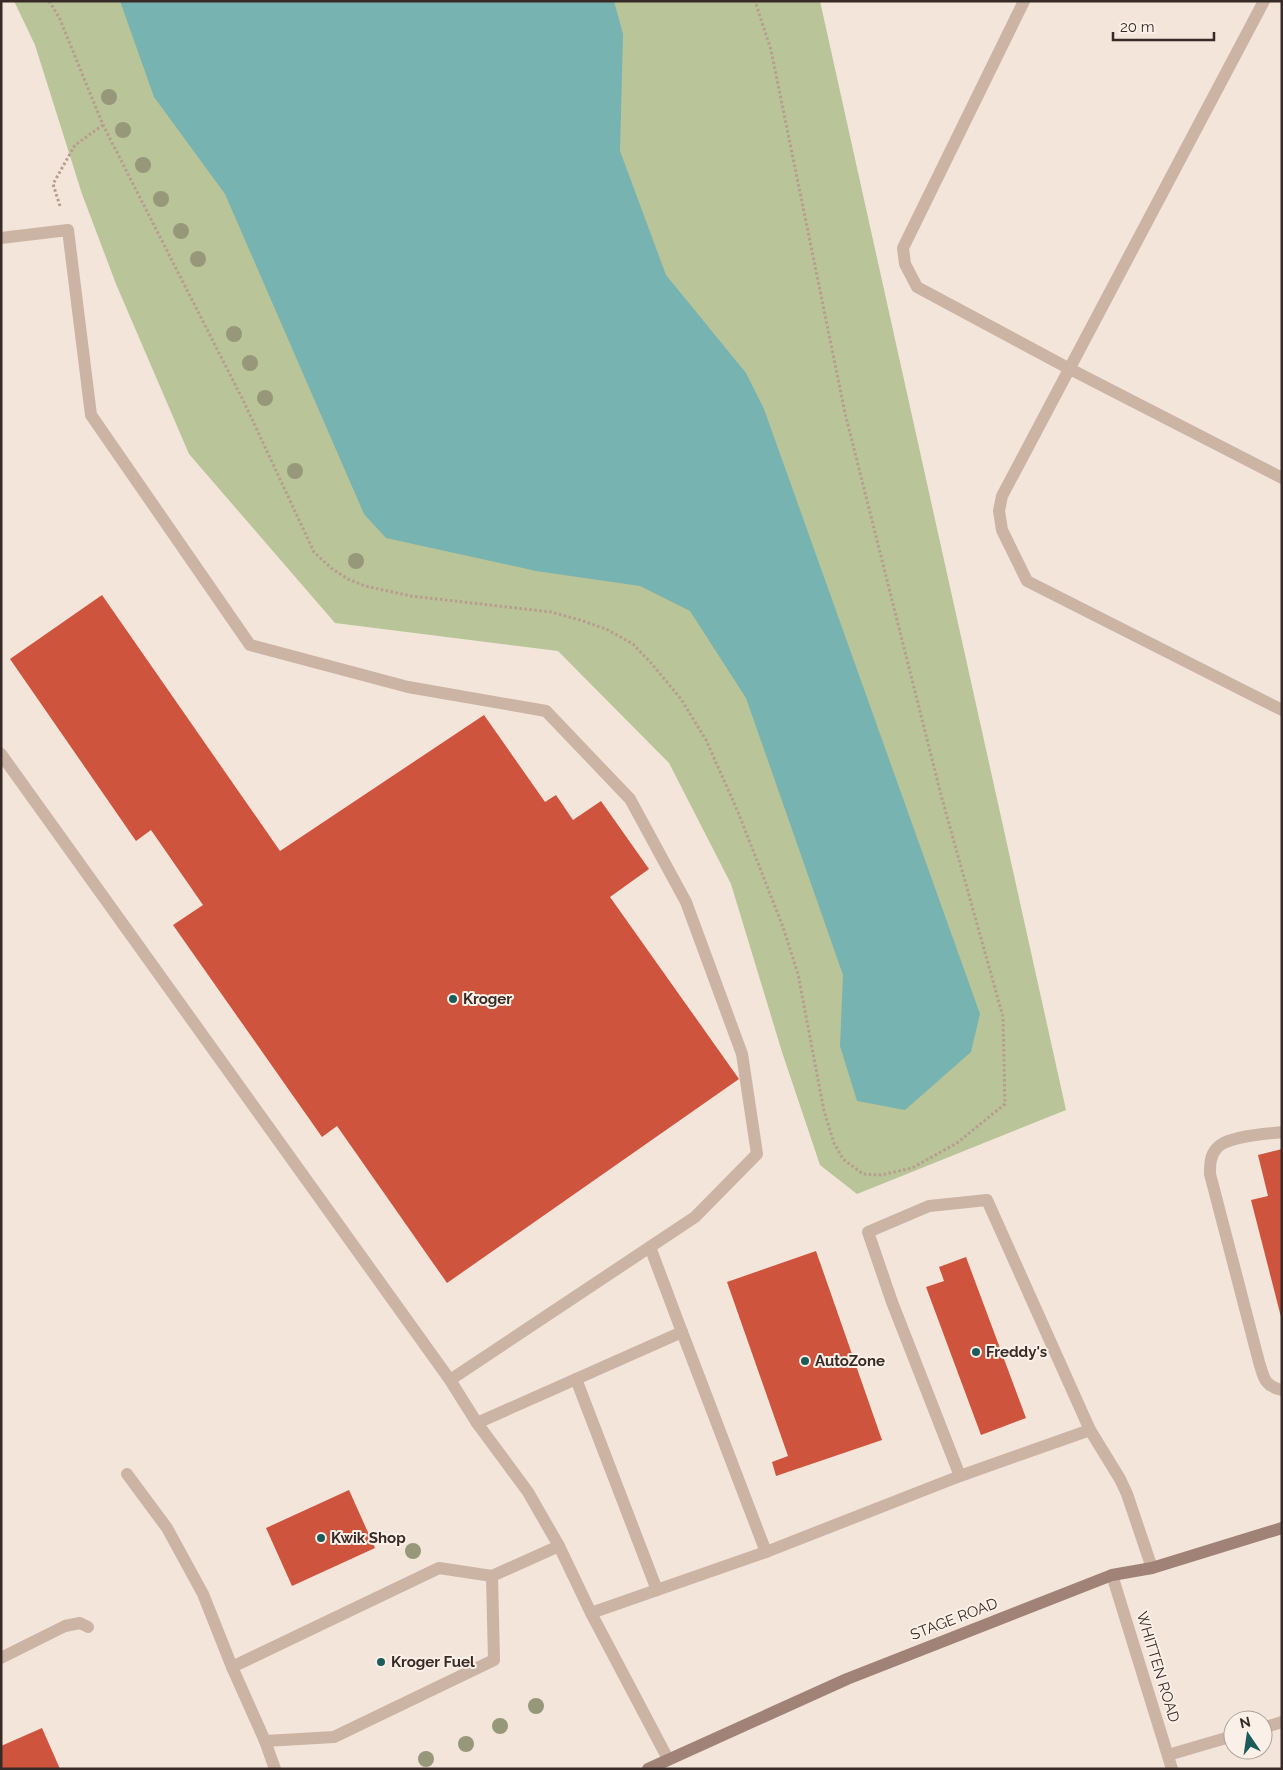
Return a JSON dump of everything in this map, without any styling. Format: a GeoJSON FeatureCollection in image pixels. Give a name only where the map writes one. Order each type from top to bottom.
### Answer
{"type":"FeatureCollection","features":[{"type":"Feature","properties":{"kind":"main road","name":"STAGE ROAD"},"geometry":{"type":"LineString","coordinates":[[648,1769],[847,1679],[1112,1575],[1152,1568],[1282,1528]]}},
{"type":"Feature","properties":{"kind":"street"},"geometry":{"type":"LineString","coordinates":[[1024,1],[903,248],[904,264],[917,287],[1068,368],[1282,478]]}},
{"type":"Feature","properties":{"kind":"street"},"geometry":{"type":"LineString","coordinates":[[1264,1],[1068,368],[1002,496],[999,511],[1002,530],[1027,581],[1282,710]]}},
{"type":"Feature","properties":{"kind":"street"},"geometry":{"type":"LineString","coordinates":[[1,238],[68,230],[92,415],[250,645],[408,687],[546,711],[630,798],[686,902],[742,1054],[757,1154],[695,1217],[450,1380]]}},
{"type":"Feature","properties":{"kind":"street"},"geometry":{"type":"LineString","coordinates":[[1,754],[450,1380],[477,1423],[528,1492],[559,1546],[591,1613],[668,1759]]}},
{"type":"Feature","properties":{"kind":"street"},"geometry":{"type":"LineString","coordinates":[[1282,1132],[1226,1141],[1217,1148],[1210,1160],[1210,1174],[1264,1379],[1271,1388],[1282,1390]]}},
{"type":"Feature","properties":{"kind":"street"},"geometry":{"type":"LineString","coordinates":[[960,1476],[892,1302],[868,1232],[929,1206],[987,1200],[1090,1430],[1127,1494],[1152,1568]]}},
{"type":"Feature","properties":{"kind":"street"},"geometry":{"type":"LineString","coordinates":[[650,1247],[766,1552]]}},
{"type":"Feature","properties":{"kind":"street"},"geometry":{"type":"LineString","coordinates":[[477,1423],[682,1332]]}},
{"type":"Feature","properties":{"kind":"street"},"geometry":{"type":"LineString","coordinates":[[576,1379],[657,1590]]}},
{"type":"Feature","properties":{"kind":"street"},"geometry":{"type":"LineString","coordinates":[[591,1613],[766,1552],[960,1476],[1090,1430]]}},
{"type":"Feature","properties":{"kind":"street"},"geometry":{"type":"LineString","coordinates":[[127,1474],[172,1536],[203,1594],[232,1667],[265,1740],[275,1769]]}},
{"type":"Feature","properties":{"kind":"street"},"geometry":{"type":"LineString","coordinates":[[232,1667],[439,1568],[492,1576],[559,1546]]}},
{"type":"Feature","properties":{"kind":"street","name":"WHITTEN ROAD"},"geometry":{"type":"LineString","coordinates":[[1112,1575],[1172,1769]]}},
{"type":"Feature","properties":{"kind":"street"},"geometry":{"type":"LineString","coordinates":[[265,1740],[334,1737],[494,1660],[492,1576]]}},
{"type":"Feature","properties":{"kind":"street"},"geometry":{"type":"LineString","coordinates":[[1,1658],[65,1626],[80,1623],[88,1627]]}},
{"type":"Feature","properties":{"kind":"street"},"geometry":{"type":"LineString","coordinates":[[1168,1755],[1223,1739]]}},
{"type":"Feature","properties":{"kind":"path"},"geometry":{"type":"LineString","coordinates":[[50,1],[59,17],[103,125],[244,402],[314,552],[331,568],[348,579],[365,586],[411,596],[551,612],[606,629],[633,644],[681,699],[706,740],[738,812],[783,927],[798,974],[824,1111],[834,1143],[843,1159],[863,1174],[881,1175],[912,1168],[958,1143],[1006,1104],[1003,1016],[941,795],[845,413],[771,50],[755,1]]}},
{"type":"Feature","properties":{"kind":"path"},"geometry":{"type":"LineString","coordinates":[[68,230],[53,184],[75,145],[103,125]]}},
{"type":"Feature","properties":{"kind":"green space"},"geometry":{"type":"Polygon","coordinates":[[[14,1],[820,1],[1066,1110],[857,1194],[820,1165],[782,1052],[731,884],[669,763],[558,651],[335,623],[189,454],[116,284],[82,194],[35,45],[14,1]]]}},
{"type":"Feature","properties":{"kind":"water"},"geometry":{"type":"Polygon","coordinates":[[[120,1],[614,1],[623,34],[620,151],[666,275],[746,373],[764,409],[980,1014],[971,1052],[905,1110],[857,1101],[840,1046],[843,975],[746,698],[690,611],[640,586],[536,571],[386,538],[364,514],[225,194],[154,97],[120,1]]]}},
{"type":"Feature","properties":{"kind":"building","name":"Kroger"},"geometry":{"type":"Polygon","coordinates":[[[102,595],[280,851],[484,715],[545,802],[556,795],[573,820],[601,801],[649,869],[610,897],[739,1079],[447,1283],[337,1126],[322,1137],[173,925],[203,905],[151,830],[136,841],[10,659],[102,595]]]}},
{"type":"Feature","properties":{"kind":"building"},"geometry":{"type":"Polygon","coordinates":[[[1282,1149],[1281,1317],[1251,1200],[1268,1196],[1258,1155],[1282,1149]]]}},
{"type":"Feature","properties":{"kind":"building","name":"AutoZone"},"geometry":{"type":"Polygon","coordinates":[[[816,1251],[882,1440],[776,1476],[772,1462],[788,1456],[727,1282],[816,1251]]]}},
{"type":"Feature","properties":{"kind":"building","name":"Freddy's"},"geometry":{"type":"Polygon","coordinates":[[[966,1257],[1026,1418],[981,1435],[926,1287],[944,1281],[939,1267],[966,1257]]]}},
{"type":"Feature","properties":{"kind":"building","name":"Kwik Shop"},"geometry":{"type":"Polygon","coordinates":[[[349,1490],[375,1548],[292,1586],[266,1528],[349,1490]]]}},
{"type":"Feature","properties":{"kind":"building"},"geometry":{"type":"Polygon","coordinates":[[[42,1728],[60,1769],[1,1769],[1,1746],[42,1728]]]}},
{"type":"Feature","properties":{"kind":"place","name":"Kroger"},"geometry":{"type":"Point","coordinates":[453,999]}},
{"type":"Feature","properties":{"kind":"place","name":"Freddy's"},"geometry":{"type":"Point","coordinates":[976,1352]}},
{"type":"Feature","properties":{"kind":"place","name":"AutoZone"},"geometry":{"type":"Point","coordinates":[805,1361]}},
{"type":"Feature","properties":{"kind":"place","name":"Kwik Shop"},"geometry":{"type":"Point","coordinates":[321,1538]}},
{"type":"Feature","properties":{"kind":"place","name":"Kroger Fuel"},"geometry":{"type":"Point","coordinates":[381,1662]}}]}
